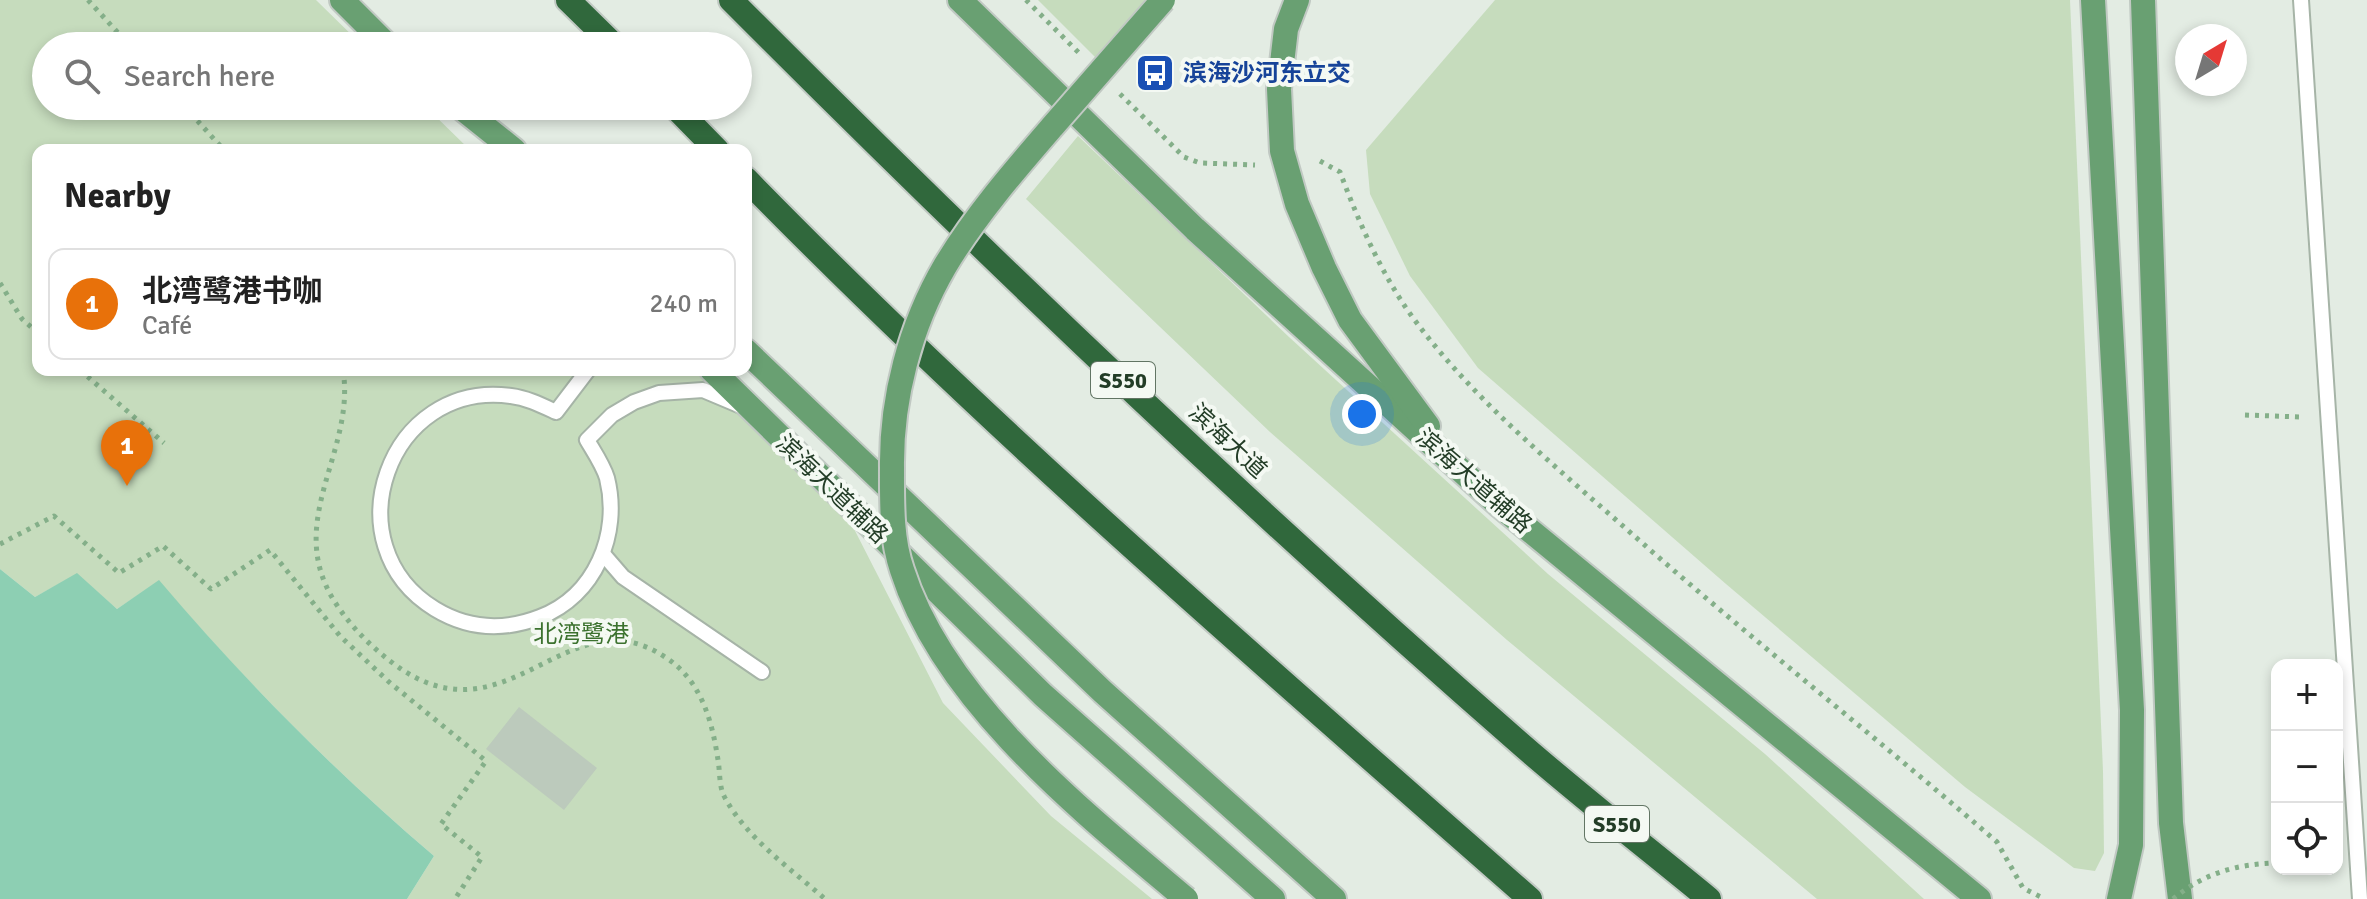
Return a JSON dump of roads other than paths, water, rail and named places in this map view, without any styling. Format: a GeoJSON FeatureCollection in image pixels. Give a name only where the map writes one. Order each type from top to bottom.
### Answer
{"type":"FeatureCollection","features":[{"type":"Feature","properties":{"kind":"highway"},"geometry":{"type":"LineString","coordinates":[[568,0],[601,32]]}},
{"type":"Feature","properties":{"kind":"highway","name":"滨海大道"},"geometry":{"type":"LineString","coordinates":[[731,0],[1039,301],[1304,551],[1526,748],[1709,899]]}},
{"type":"Feature","properties":{"kind":"highway"},"geometry":{"type":"LineString","coordinates":[[688,120],[711,144]]}},
{"type":"Feature","properties":{"kind":"highway"},"geometry":{"type":"LineString","coordinates":[[752,185],[1005,431],[1256,658],[1530,899]]}},
{"type":"Feature","properties":{"kind":"main road"},"geometry":{"type":"LineString","coordinates":[[342,0],[374,32]]}},
{"type":"Feature","properties":{"kind":"main road","name":"滨海大道辅路"},"geometry":{"type":"LineString","coordinates":[[960,0],[1195,229],[1499,505],[1979,899]]}},
{"type":"Feature","properties":{"kind":"main road"},"geometry":{"type":"LineString","coordinates":[[1163,0],[1015,170],[978,216],[944,268],[916,327],[898,388],[892,443],[893,510],[901,568],[922,621],[958,677],[1053,785],[1186,899]]}},
{"type":"Feature","properties":{"kind":"main road"},"geometry":{"type":"LineString","coordinates":[[1297,0],[1286,29],[1279,89],[1282,151],[1297,204],[1350,320],[1431,430],[1499,505]]}},
{"type":"Feature","properties":{"kind":"main road"},"geometry":{"type":"LineString","coordinates":[[2093,0],[2132,710],[2131,845],[2119,899]]}},
{"type":"Feature","properties":{"kind":"main road"},"geometry":{"type":"LineString","coordinates":[[2143,0],[2171,823],[2180,899]]}},
{"type":"Feature","properties":{"kind":"main road"},"geometry":{"type":"LineString","coordinates":[[463,120],[487,144]]}},
{"type":"Feature","properties":{"kind":"main road"},"geometry":{"type":"LineString","coordinates":[[476,120],[506,144]]}},
{"type":"Feature","properties":{"kind":"main road"},"geometry":{"type":"LineString","coordinates":[[752,357],[1103,692],[1334,899]]}},
{"type":"Feature","properties":{"kind":"main road","name":"滨海大道辅路"},"geometry":{"type":"LineString","coordinates":[[718,376],[1043,695],[1273,899]]}},
{"type":"Feature","properties":{"kind":"lane"},"geometry":{"type":"LineString","coordinates":[[2301,0],[2360,899]]}},
{"type":"Feature","properties":{"kind":"lane"},"geometry":{"type":"LineString","coordinates":[[583,376],[556,412],[509,396],[478,396],[448,405],[418,424],[394,452],[384,477],[379,505],[381,533],[395,569],[420,599],[449,617],[482,626],[519,625],[555,611],[584,587],[604,555],[612,516],[606,476],[587,440],[612,415],[634,402],[659,393],[703,390],[752,411]]}},
{"type":"Feature","properties":{"kind":"lane"},"geometry":{"type":"LineString","coordinates":[[604,555],[623,577],[762,672]]}},
{"type":"Feature","properties":{"kind":"place","name":"滨海沙河东立交"},"geometry":{"type":"Point","coordinates":[1155,73]}},
{"type":"Feature","properties":{"kind":"place","name":"北湾鹭港书咖"},"geometry":{"type":"Point","coordinates":[127,486]}},
{"type":"Feature","properties":{"kind":"park label","name":"北湾鹭港"},"geometry":{"type":"Point","coordinates":[581,634]}}]}
